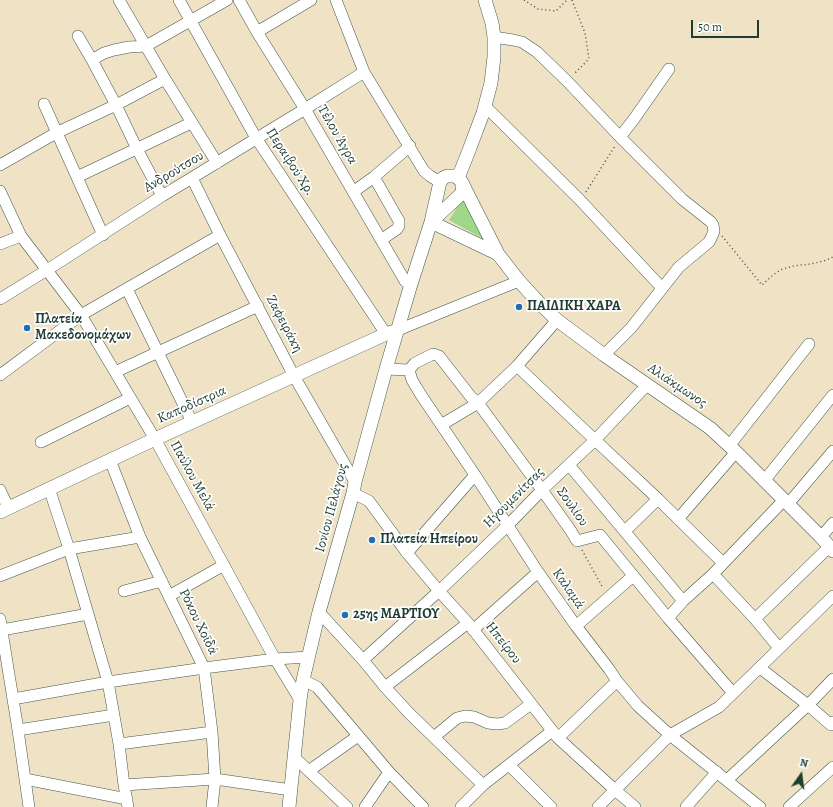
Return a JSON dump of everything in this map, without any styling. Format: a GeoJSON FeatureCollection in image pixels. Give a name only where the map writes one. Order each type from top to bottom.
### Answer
{"type":"FeatureCollection","features":[{"type":"Feature","properties":{"kind":"street"},"geometry":{"type":"LineString","coordinates":[[120,0],[191,123],[217,163]]}},
{"type":"Feature","properties":{"kind":"street","name":"Περαιβού Χρ."},"geometry":{"type":"LineString","coordinates":[[180,0],[256,138],[392,332]]}},
{"type":"Feature","properties":{"kind":"street"},"geometry":{"type":"LineString","coordinates":[[92,60],[104,53],[114,50],[146,46],[227,0]]}},
{"type":"Feature","properties":{"kind":"street","name":"Τέλου Άγρα"},"geometry":{"type":"LineString","coordinates":[[239,0],[305,109],[405,281],[411,284]]}},
{"type":"Feature","properties":{"kind":"street"},"geometry":{"type":"LineString","coordinates":[[257,32],[311,0]]}},
{"type":"Feature","properties":{"kind":"street"},"geometry":{"type":"LineString","coordinates":[[336,0],[364,72],[424,170],[440,182],[447,176],[454,176],[460,181],[463,189],[460,195],[431,222]]}},
{"type":"Feature","properties":{"kind":"street"},"geometry":{"type":"LineString","coordinates":[[460,181],[468,153],[485,106],[491,83],[494,57],[494,37],[492,23],[485,0]]}},
{"type":"Feature","properties":{"kind":"street"},"geometry":{"type":"LineString","coordinates":[[78,36],[116,105],[162,196]]}},
{"type":"Feature","properties":{"kind":"street"},"geometry":{"type":"LineString","coordinates":[[494,37],[517,41],[530,46],[537,52],[682,199],[713,225],[714,231],[709,242],[679,267],[631,328],[604,355]]}},
{"type":"Feature","properties":{"kind":"street"},"geometry":{"type":"LineString","coordinates":[[620,137],[669,69]]}},
{"type":"Feature","properties":{"kind":"street","name":"Ανδρούτσου"},"geometry":{"type":"LineString","coordinates":[[0,299],[103,235],[162,196],[364,72]]}},
{"type":"Feature","properties":{"kind":"street"},"geometry":{"type":"LineString","coordinates":[[0,165],[56,133],[116,105],[165,79]]}},
{"type":"Feature","properties":{"kind":"street"},"geometry":{"type":"LineString","coordinates":[[44,104],[103,235]]}},
{"type":"Feature","properties":{"kind":"street"},"geometry":{"type":"LineString","coordinates":[[485,106],[580,200],[662,288]]}},
{"type":"Feature","properties":{"kind":"street"},"geometry":{"type":"LineString","coordinates":[[77,177],[191,123]]}},
{"type":"Feature","properties":{"kind":"street"},"geometry":{"type":"LineString","coordinates":[[353,192],[374,177],[410,146]]}},
{"type":"Feature","properties":{"kind":"street"},"geometry":{"type":"LineString","coordinates":[[374,177],[399,221],[399,226],[397,229],[381,240]]}},
{"type":"Feature","properties":{"kind":"street","name":"Ζαφειράκη"},"geometry":{"type":"LineString","coordinates":[[192,178],[220,235],[354,488]]}},
{"type":"Feature","properties":{"kind":"street","name":"Αλιάκμωνος"},"geometry":{"type":"LineString","coordinates":[[460,181],[498,254],[541,305],[557,320],[604,355],[710,428],[733,449],[828,545]]}},
{"type":"Feature","properties":{"kind":"street","name":"Ιονίου Πελάγους"},"geometry":{"type":"LineString","coordinates":[[289,807],[300,700],[319,612],[386,369],[392,332],[411,284],[431,222],[440,182]]}},
{"type":"Feature","properties":{"kind":"street","name":"Παύλου Μελά"},"geometry":{"type":"LineString","coordinates":[[0,191],[21,236],[81,315],[155,439],[275,659],[300,700]]}},
{"type":"Feature","properties":{"kind":"street","name":"Αλιάκμωνος"},"geometry":{"type":"LineString","coordinates":[[431,222],[498,254]]}},
{"type":"Feature","properties":{"kind":"street"},"geometry":{"type":"LineString","coordinates":[[2,370],[81,315],[220,235]]}},
{"type":"Feature","properties":{"kind":"street"},"geometry":{"type":"LineString","coordinates":[[0,244],[21,236]]}},
{"type":"Feature","properties":{"kind":"street"},"geometry":{"type":"LineString","coordinates":[[392,332],[519,280]]}},
{"type":"Feature","properties":{"kind":"street"},"geometry":{"type":"LineString","coordinates":[[127,289],[192,422]]}},
{"type":"Feature","properties":{"kind":"street"},"geometry":{"type":"LineString","coordinates":[[115,372],[258,306]]}},
{"type":"Feature","properties":{"kind":"street"},"geometry":{"type":"LineString","coordinates":[[441,425],[478,403],[517,366],[557,320]]}},
{"type":"Feature","properties":{"kind":"street","name":"Καποδίστρια"},"geometry":{"type":"LineString","coordinates":[[4,509],[392,332]]}},
{"type":"Feature","properties":{"kind":"street"},"geometry":{"type":"LineString","coordinates":[[678,518],[733,449],[809,344]]}},
{"type":"Feature","properties":{"kind":"street","name":"Σουλίου"},"geometry":{"type":"LineString","coordinates":[[410,370],[415,363],[433,354],[439,356],[471,397],[478,403],[542,490],[577,541],[600,535],[668,618],[733,693]]}},
{"type":"Feature","properties":{"kind":"street"},"geometry":{"type":"LineString","coordinates":[[517,366],[678,518],[723,563]]}},
{"type":"Feature","properties":{"kind":"street"},"geometry":{"type":"LineString","coordinates":[[386,369],[410,370]]}},
{"type":"Feature","properties":{"kind":"street","name":"Καλαμά"},"geometry":{"type":"LineString","coordinates":[[410,370],[412,380],[507,526],[576,626],[617,681],[638,706],[670,735],[760,807]]}},
{"type":"Feature","properties":{"kind":"street","name":"Ηγουμενίτσας"},"geometry":{"type":"LineString","coordinates":[[363,660],[439,591],[507,526],[647,385]]}},
{"type":"Feature","properties":{"kind":"street"},"geometry":{"type":"LineString","coordinates":[[764,481],[833,395]]}},
{"type":"Feature","properties":{"kind":"street"},"geometry":{"type":"LineString","coordinates":[[41,442],[130,398]]}},
{"type":"Feature","properties":{"kind":"street"},"geometry":{"type":"LineString","coordinates":[[668,618],[683,601],[713,574],[786,502],[833,451]]}},
{"type":"Feature","properties":{"kind":"street","name":"Ρόκου Χοϊδά"},"geometry":{"type":"LineString","coordinates":[[110,460],[140,537],[204,668],[212,732],[215,779],[212,807]]}},
{"type":"Feature","properties":{"kind":"street"},"geometry":{"type":"LineString","coordinates":[[569,465],[683,601]]}},
{"type":"Feature","properties":{"kind":"street"},"geometry":{"type":"LineString","coordinates":[[407,553],[475,475]]}},
{"type":"Feature","properties":{"kind":"street"},"geometry":{"type":"LineString","coordinates":[[25,779],[128,803],[108,682],[49,488]]}},
{"type":"Feature","properties":{"kind":"street","name":"Ηπείρου"},"geometry":{"type":"LineString","coordinates":[[354,488],[369,501],[407,553],[471,626],[555,734],[635,807]]}},
{"type":"Feature","properties":{"kind":"street"},"geometry":{"type":"LineString","coordinates":[[0,490],[4,509]]}},
{"type":"Feature","properties":{"kind":"street"},"geometry":{"type":"LineString","coordinates":[[625,531],[658,499]]}},
{"type":"Feature","properties":{"kind":"street"},"geometry":{"type":"LineString","coordinates":[[755,619],[828,545],[833,523]]}},
{"type":"Feature","properties":{"kind":"street"},"geometry":{"type":"LineString","coordinates":[[0,576],[68,549],[140,537]]}},
{"type":"Feature","properties":{"kind":"street"},"geometry":{"type":"LineString","coordinates":[[169,596],[224,565]]}},
{"type":"Feature","properties":{"kind":"street"},"geometry":{"type":"LineString","coordinates":[[385,687],[471,626],[538,572]]}},
{"type":"Feature","properties":{"kind":"street"},"geometry":{"type":"LineString","coordinates":[[713,574],[755,619],[779,648]]}},
{"type":"Feature","properties":{"kind":"street"},"geometry":{"type":"LineString","coordinates":[[576,626],[633,576]]}},
{"type":"Feature","properties":{"kind":"street"},"geometry":{"type":"LineString","coordinates":[[124,591],[162,581]]}},
{"type":"Feature","properties":{"kind":"street"},"geometry":{"type":"LineString","coordinates":[[598,807],[670,735],[719,707],[833,596]]}},
{"type":"Feature","properties":{"kind":"street"},"geometry":{"type":"LineString","coordinates":[[319,612],[363,660],[385,687],[483,785]]}},
{"type":"Feature","properties":{"kind":"street"},"geometry":{"type":"LineString","coordinates":[[29,807],[1,625],[88,614]]}},
{"type":"Feature","properties":{"kind":"street"},"geometry":{"type":"LineString","coordinates":[[13,699],[108,682],[204,668],[275,659],[309,657]]}},
{"type":"Feature","properties":{"kind":"street"},"geometry":{"type":"LineString","coordinates":[[760,668],[832,724]]}},
{"type":"Feature","properties":{"kind":"street"},"geometry":{"type":"LineString","coordinates":[[727,780],[808,705],[833,679]]}},
{"type":"Feature","properties":{"kind":"street"},"geometry":{"type":"LineString","coordinates":[[304,680],[317,687],[389,772],[423,807]]}},
{"type":"Feature","properties":{"kind":"street"},"geometry":{"type":"LineString","coordinates":[[461,807],[483,785],[508,765],[555,734],[617,681]]}},
{"type":"Feature","properties":{"kind":"street"},"geometry":{"type":"LineString","coordinates":[[434,737],[457,718],[465,716],[474,717],[488,723],[505,723],[531,704]]}},
{"type":"Feature","properties":{"kind":"street"},"geometry":{"type":"LineString","coordinates":[[18,730],[114,715]]}},
{"type":"Feature","properties":{"kind":"street"},"geometry":{"type":"LineString","coordinates":[[119,744],[212,732]]}},
{"type":"Feature","properties":{"kind":"street"},"geometry":{"type":"LineString","coordinates":[[310,770],[358,736]]}},
{"type":"Feature","properties":{"kind":"street"},"geometry":{"type":"LineString","coordinates":[[294,757],[310,770],[347,807]]}},
{"type":"Feature","properties":{"kind":"street"},"geometry":{"type":"LineString","coordinates":[[508,765],[551,807]]}},
{"type":"Feature","properties":{"kind":"street"},"geometry":{"type":"LineString","coordinates":[[789,807],[833,767]]}},
{"type":"Feature","properties":{"kind":"street"},"geometry":{"type":"LineString","coordinates":[[365,807],[389,772]]}},
{"type":"Feature","properties":{"kind":"street"},"geometry":{"type":"LineString","coordinates":[[686,807],[718,772]]}},
{"type":"Feature","properties":{"kind":"street"},"geometry":{"type":"LineString","coordinates":[[124,785],[215,779],[291,790]]}},
{"type":"Feature","properties":{"kind":"path"},"geometry":{"type":"LineString","coordinates":[[524,0],[538,9],[556,11],[567,0]]}},
{"type":"Feature","properties":{"kind":"path"},"geometry":{"type":"LineString","coordinates":[[567,81],[589,59],[585,33],[572,0]]}},
{"type":"Feature","properties":{"kind":"path"},"geometry":{"type":"LineString","coordinates":[[580,200],[620,137]]}},
{"type":"Feature","properties":{"kind":"path"},"geometry":{"type":"LineString","coordinates":[[714,231],[720,233],[762,285],[780,270],[793,266],[824,261],[833,257]]}},
{"type":"Feature","properties":{"kind":"path"},"geometry":{"type":"LineString","coordinates":[[577,541],[608,597]]}},
{"type":"Feature","properties":{"kind":"green space"},"geometry":{"type":"Polygon","coordinates":[[[464,197],[485,240],[449,220],[464,197]]]}},
{"type":"Feature","properties":{"kind":"place","name":"ΠΑΙΔΙΚΗ ΧΑΡΑ"},"geometry":{"type":"Point","coordinates":[519,307]}},
{"type":"Feature","properties":{"kind":"place","name":"Πλατεία Μακεδονομάχων"},"geometry":{"type":"Point","coordinates":[27,328]}},
{"type":"Feature","properties":{"kind":"place","name":"Πλατεία Ηπείρου"},"geometry":{"type":"Point","coordinates":[372,540]}},
{"type":"Feature","properties":{"kind":"place","name":"25ης ΜΑΡΤΙΟΥ"},"geometry":{"type":"Point","coordinates":[345,615]}}]}
